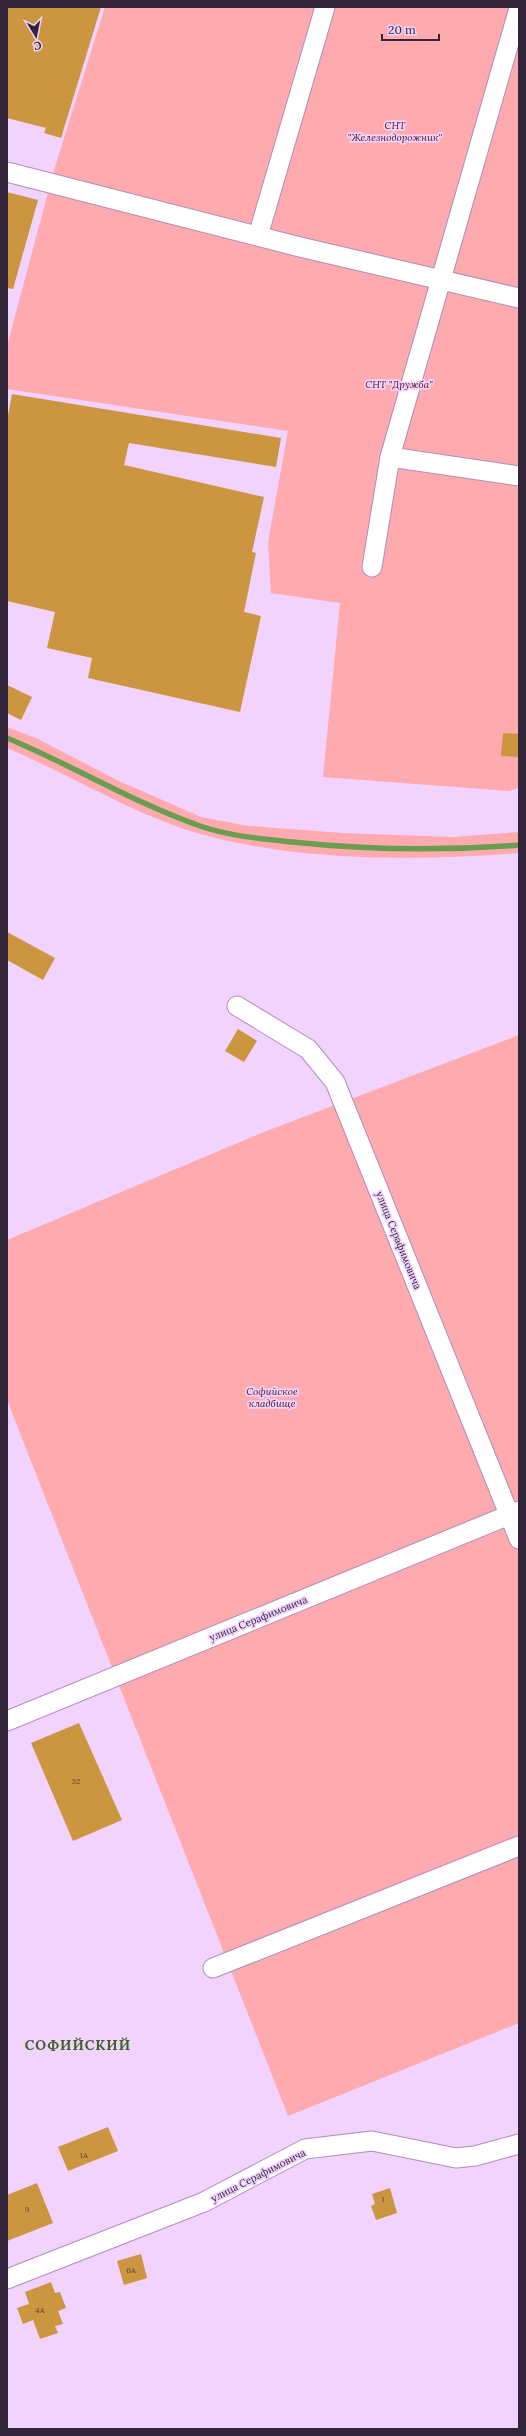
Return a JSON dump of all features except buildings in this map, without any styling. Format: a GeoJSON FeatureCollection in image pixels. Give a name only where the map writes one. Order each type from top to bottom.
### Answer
{"type":"FeatureCollection","features":[{"type":"Feature","properties":{"kind":"street"},"geometry":{"type":"LineString","coordinates":[[258,236],[326,7]]}},
{"type":"Feature","properties":{"kind":"street"},"geometry":{"type":"LineString","coordinates":[[372,567],[390,457],[519,8]]}},
{"type":"Feature","properties":{"kind":"street"},"geometry":{"type":"LineString","coordinates":[[7,172],[258,236],[519,298]]}},
{"type":"Feature","properties":{"kind":"street"},"geometry":{"type":"LineString","coordinates":[[390,457],[519,476]]}},
{"type":"Feature","properties":{"kind":"street","name":"улица Серафимовича"},"geometry":{"type":"LineString","coordinates":[[237,1006],[308,1049],[336,1082],[514,1513],[519,1539]]}},
{"type":"Feature","properties":{"kind":"street","name":"улица Серафимовича"},"geometry":{"type":"LineString","coordinates":[[7,1721],[514,1513]]}},
{"type":"Feature","properties":{"kind":"street"},"geometry":{"type":"LineString","coordinates":[[213,1968],[519,1846]]}},
{"type":"Feature","properties":{"kind":"street","name":"улица Серафимовича"},"geometry":{"type":"LineString","coordinates":[[7,2279],[204,2202],[305,2149],[372,2141],[456,2158],[475,2156],[519,2144]]}},
{"type":"Feature","properties":{"kind":"green space","name":"СНТ \"Дружба\""},"geometry":{"type":"Polygon","coordinates":[[[105,7],[519,7],[519,788],[509,791],[323,777],[340,603],[271,593],[268,542],[288,431],[7,389],[7,346],[54,170],[105,7]]]}},
{"type":"Feature","properties":{"kind":"green space"},"geometry":{"type":"Polygon","coordinates":[[[7,727],[36,738],[119,781],[201,817],[249,826],[343,833],[452,837],[519,832],[519,853],[439,857],[357,857],[316,854],[236,843],[172,825],[124,804],[7,748],[7,727]]]}},
{"type":"Feature","properties":{"kind":"green space","name":"Софийское кладбище"},"geometry":{"type":"Polygon","coordinates":[[[519,1035],[519,2023],[288,2116],[7,1400],[7,1240],[264,1132],[519,1035]]]}},
{"type":"Feature","properties":{"kind":"waterway"},"geometry":{"type":"LineString","coordinates":[[7,738],[150,806],[200,826],[222,832],[246,837],[349,847],[434,849],[519,845]]}},
{"type":"Feature","properties":{"kind":"district","name":"СОФИЙСКИЙ"},"geometry":{"type":"Point","coordinates":[78,2045]}},
{"type":"Feature","properties":{"kind":"park label","name":"СНТ \"Железнодорожник\""},"geometry":{"type":"Point","coordinates":[395,130]}}]}
